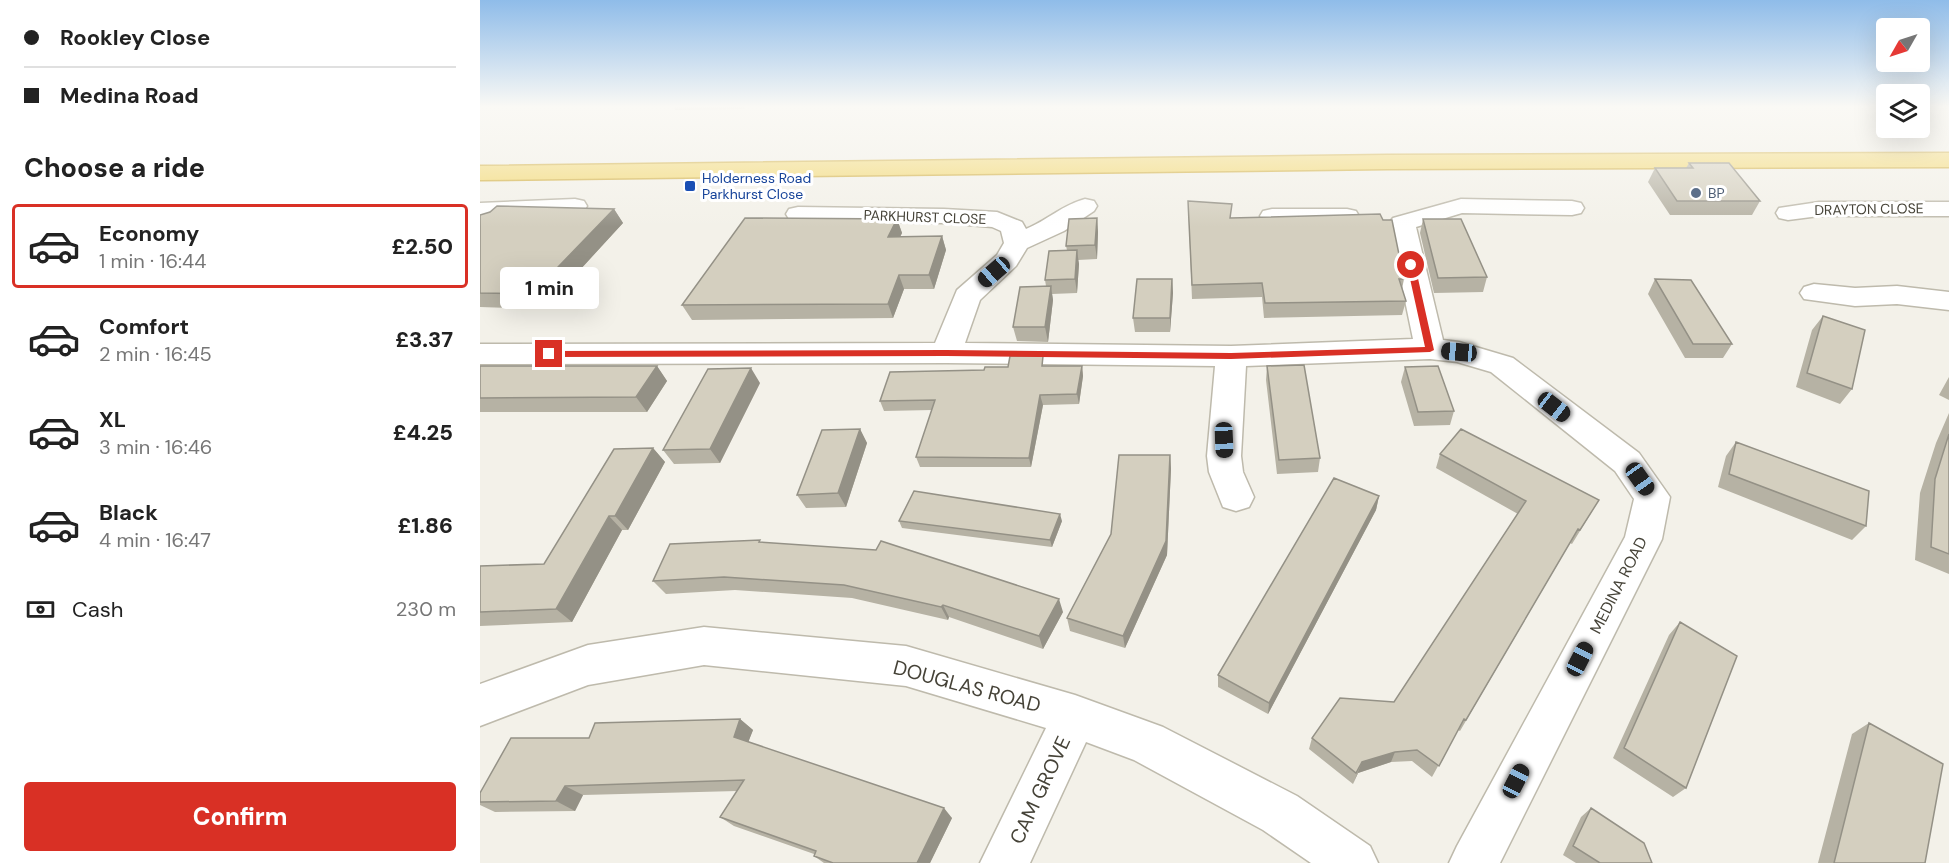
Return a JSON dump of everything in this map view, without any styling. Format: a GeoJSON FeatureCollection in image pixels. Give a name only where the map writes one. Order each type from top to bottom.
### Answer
{"type":"FeatureCollection","features":[{"type":"Feature","properties":{"kind":"highway"},"geometry":{"type":"LineString","coordinates":[[795,148],[1877,146]]}},
{"type":"Feature","properties":{"kind":"highway"},"geometry":{"type":"LineString","coordinates":[[480,172],[1399,162],[1949,160]]}},
{"type":"Feature","properties":{"kind":"street"},"geometry":{"type":"LineString","coordinates":[[946,353],[966,296],[1008,260],[1017,243],[1055,226],[1085,206]]}},
{"type":"Feature","properties":{"kind":"street"},"geometry":{"type":"LineString","coordinates":[[1272,216],[1375,216],[1402,223],[1461,206],[1572,208]]}},
{"type":"Feature","properties":{"kind":"street"},"geometry":{"type":"LineString","coordinates":[[480,210],[575,207]]}},
{"type":"Feature","properties":{"kind":"street","name":"DRAYTON CLOSE"},"geometry":{"type":"LineString","coordinates":[[1788,213],[1819,210],[1949,209]]}},
{"type":"Feature","properties":{"kind":"street","name":"PARKHURST CLOSE"},"geometry":{"type":"LineString","coordinates":[[813,210],[998,220],[1013,227],[1017,243]]}},
{"type":"Feature","properties":{"kind":"street"},"geometry":{"type":"LineString","coordinates":[[1402,223],[1430,350]]}},
{"type":"Feature","properties":{"kind":"street"},"geometry":{"type":"LineString","coordinates":[[1814,293],[1859,307],[1897,295],[1949,301]]}},
{"type":"Feature","properties":{"kind":"street","name":"MEDINA ROAD"},"geometry":{"type":"LineString","coordinates":[[480,354],[946,353],[1231,356],[1430,350],[1459,352],[1502,365],[1627,462],[1652,497],[1643,539],[1474,863]]}},
{"type":"Feature","properties":{"kind":"street"},"geometry":{"type":"LineString","coordinates":[[1231,356],[1224,440],[1226,472],[1236,497]]}},
{"type":"Feature","properties":{"kind":"street","name":"DOUGLAS ROAD"},"geometry":{"type":"LineString","coordinates":[[480,705],[588,665],[704,646],[906,666],[1074,716],[1147,743],[1280,813],[1353,863]]}},
{"type":"Feature","properties":{"kind":"street","name":"CAM GROVE"},"geometry":{"type":"LineString","coordinates":[[1005,863],[1074,716]]}},
{"type":"Feature","properties":{"kind":"building"},"geometry":{"type":"Polygon","coordinates":[[[1689,163],[1729,163],[1760,201],[1677,201],[1655,168],[1693,168],[1689,163]]]}},
{"type":"Feature","properties":{"kind":"building"},"geometry":{"type":"Polygon","coordinates":[[[1188,201],[1232,204],[1230,218],[1380,214],[1383,220],[1392,220],[1404,279],[1399,279],[1406,301],[1265,303],[1262,283],[1192,285],[1188,201]]]}},
{"type":"Feature","properties":{"kind":"building"},"geometry":{"type":"Polygon","coordinates":[[[497,206],[614,209],[532,294],[480,293],[480,215],[490,212],[497,206]]]}},
{"type":"Feature","properties":{"kind":"building"},"geometry":{"type":"Polygon","coordinates":[[[745,218],[897,219],[888,237],[942,236],[929,275],[899,275],[888,304],[682,305],[745,218]]]}},
{"type":"Feature","properties":{"kind":"building"},"geometry":{"type":"Polygon","coordinates":[[[1097,218],[1095,245],[1066,246],[1069,219],[1097,218]]]}},
{"type":"Feature","properties":{"kind":"building"},"geometry":{"type":"Polygon","coordinates":[[[1423,219],[1461,219],[1487,277],[1438,278],[1423,219]]]}},
{"type":"Feature","properties":{"kind":"building"},"geometry":{"type":"Polygon","coordinates":[[[1077,250],[1075,279],[1045,280],[1049,251],[1077,250]]]}},
{"type":"Feature","properties":{"kind":"building"},"geometry":{"type":"Polygon","coordinates":[[[1137,279],[1172,279],[1170,318],[1133,318],[1137,279]]]}},
{"type":"Feature","properties":{"kind":"building"},"geometry":{"type":"Polygon","coordinates":[[[1655,279],[1691,280],[1732,344],[1693,344],[1655,279]]]}},
{"type":"Feature","properties":{"kind":"building"},"geometry":{"type":"Polygon","coordinates":[[[1051,286],[1045,327],[1013,327],[1020,287],[1051,286]]]}},
{"type":"Feature","properties":{"kind":"building"},"geometry":{"type":"Polygon","coordinates":[[[1823,316],[1865,330],[1852,389],[1807,373],[1823,316]]]}},
{"type":"Feature","properties":{"kind":"building"},"geometry":{"type":"Polygon","coordinates":[[[1010,356],[1043,356],[1042,366],[1082,366],[1077,394],[1040,395],[1029,458],[916,457],[935,400],[880,401],[890,372],[984,370],[985,367],[1008,367],[1010,356]]]}},
{"type":"Feature","properties":{"kind":"building"},"geometry":{"type":"Polygon","coordinates":[[[1304,365],[1320,458],[1279,460],[1267,366],[1304,365]]]}},
{"type":"Feature","properties":{"kind":"building"},"geometry":{"type":"Polygon","coordinates":[[[480,366],[657,366],[636,397],[480,398],[480,366]]]}},
{"type":"Feature","properties":{"kind":"building"},"geometry":{"type":"Polygon","coordinates":[[[1438,366],[1454,411],[1418,412],[1405,367],[1438,366]]]}},
{"type":"Feature","properties":{"kind":"building"},"geometry":{"type":"Polygon","coordinates":[[[751,368],[710,449],[663,450],[708,369],[751,368]]]}},
{"type":"Feature","properties":{"kind":"building"},"geometry":{"type":"Polygon","coordinates":[[[860,429],[838,493],[797,495],[822,430],[860,429]]]}},
{"type":"Feature","properties":{"kind":"building"},"geometry":{"type":"Polygon","coordinates":[[[1461,429],[1599,500],[1580,530],[1578,529],[1466,720],[1464,719],[1439,766],[1417,750],[1395,752],[1362,762],[1356,773],[1312,738],[1340,698],[1394,702],[1526,501],[1440,454],[1461,429]]]}},
{"type":"Feature","properties":{"kind":"building"},"geometry":{"type":"Polygon","coordinates":[[[1949,434],[1949,554],[1931,547],[1935,479],[1949,434]]]}},
{"type":"Feature","properties":{"kind":"building"},"geometry":{"type":"Polygon","coordinates":[[[1736,442],[1869,491],[1866,526],[1729,474],[1736,442]]]}},
{"type":"Feature","properties":{"kind":"building"},"geometry":{"type":"Polygon","coordinates":[[[653,448],[615,516],[609,516],[556,609],[480,612],[480,566],[544,564],[614,449],[653,448]]]}},
{"type":"Feature","properties":{"kind":"building"},"geometry":{"type":"Polygon","coordinates":[[[1119,455],[1170,455],[1166,541],[1123,636],[1067,618],[1111,534],[1119,455]]]}},
{"type":"Feature","properties":{"kind":"building"},"geometry":{"type":"Polygon","coordinates":[[[1334,478],[1379,496],[1269,703],[1218,675],[1334,478]]]}},
{"type":"Feature","properties":{"kind":"building"},"geometry":{"type":"Polygon","coordinates":[[[914,491],[1060,514],[1050,540],[899,521],[914,491]]]}},
{"type":"Feature","properties":{"kind":"building"},"geometry":{"type":"Polygon","coordinates":[[[760,540],[759,542],[876,550],[881,541],[1059,599],[1039,636],[943,605],[941,607],[844,585],[724,577],[653,581],[670,544],[760,540]]]}},
{"type":"Feature","properties":{"kind":"building"},"geometry":{"type":"Polygon","coordinates":[[[1680,622],[1737,656],[1686,788],[1624,748],[1680,622]]]}},
{"type":"Feature","properties":{"kind":"building"},"geometry":{"type":"Polygon","coordinates":[[[740,719],[734,737],[944,808],[917,863],[833,863],[814,856],[816,851],[720,817],[744,780],[565,786],[556,801],[480,802],[480,793],[511,738],[589,738],[595,723],[740,719]]]}},
{"type":"Feature","properties":{"kind":"building"},"geometry":{"type":"Polygon","coordinates":[[[1869,723],[1943,764],[1925,863],[1834,863],[1869,723]]]}},
{"type":"Feature","properties":{"kind":"building"},"geometry":{"type":"Polygon","coordinates":[[[1591,808],[1644,843],[1652,863],[1600,863],[1573,846],[1591,808]]]}},
{"type":"Feature","properties":{"kind":"place","name":"Holderness Road Parkhurst Close"},"geometry":{"type":"Point","coordinates":[690,186]}},
{"type":"Feature","properties":{"kind":"place","name":"BP"},"geometry":{"type":"Point","coordinates":[1696,193]}},
{"type":"Feature","properties":{"kind":"route"},"geometry":{"type":"LineString","coordinates":[[549,354],[946,353],[1231,356],[1430,350],[1411,265]]}}]}
